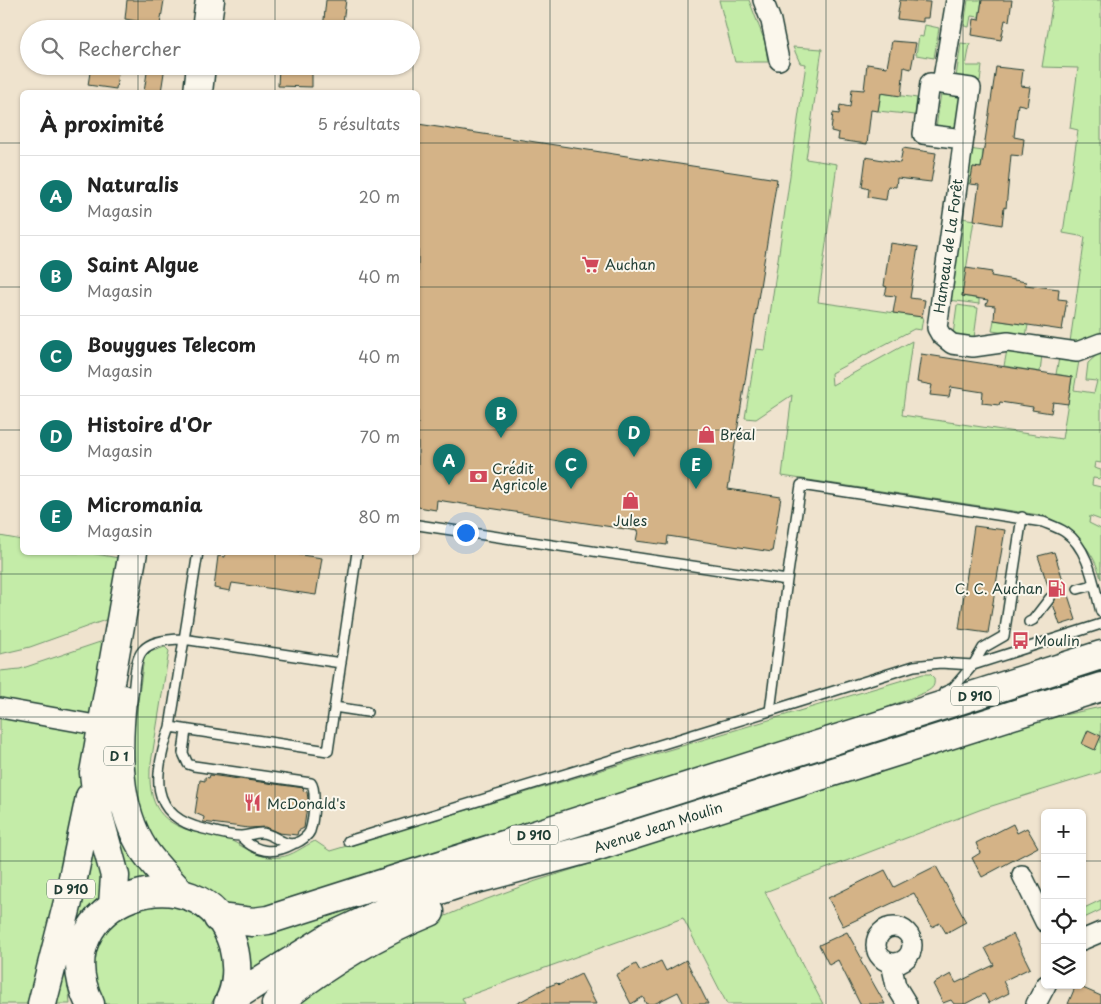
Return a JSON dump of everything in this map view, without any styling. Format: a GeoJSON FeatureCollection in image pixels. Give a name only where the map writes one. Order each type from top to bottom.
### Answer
{"type":"FeatureCollection","features":[{"type":"Feature","properties":{"kind":"main road"},"geometry":{"type":"LineString","coordinates":[[207,20],[210,0]]}},
{"type":"Feature","properties":{"kind":"main road"},"geometry":{"type":"LineString","coordinates":[[198,90],[200,75]]}},
{"type":"Feature","properties":{"kind":"main road","name":"D 1"},"geometry":{"type":"LineString","coordinates":[[113,905],[115,876],[99,817],[94,773],[133,555]]}},
{"type":"Feature","properties":{"kind":"main road","name":"D 1"},"geometry":{"type":"LineString","coordinates":[[126,600],[126,657],[119,728],[121,780],[133,827],[143,848],[157,868],[182,894]]}},
{"type":"Feature","properties":{"kind":"main road","name":"Avenue Jean Moulin"},"geometry":{"type":"LineString","coordinates":[[218,918],[253,922],[268,920],[1101,655]]}},
{"type":"Feature","properties":{"kind":"main road","name":"Avenue Jean Moulin"},"geometry":{"type":"LineString","coordinates":[[229,1002],[328,938],[376,914],[458,884],[592,848],[1101,687]]}},
{"type":"Feature","properties":{"kind":"main road","name":"D 910"},"geometry":{"type":"LineString","coordinates":[[42,1004],[76,867],[94,773]]}},
{"type":"Feature","properties":{"kind":"main road","name":"D 910"},"geometry":{"type":"LineString","coordinates":[[276,1004],[337,960],[382,932],[592,848]]}},
{"type":"Feature","properties":{"kind":"main road"},"geometry":{"type":"LineString","coordinates":[[85,1000],[81,962],[88,934],[99,918],[113,905],[135,894],[159,890],[182,894],[202,904],[218,918],[230,936],[236,957],[236,978],[229,1002]]}},
{"type":"Feature","properties":{"kind":"street"},"geometry":{"type":"LineString","coordinates":[[763,0],[771,21],[779,60]]}},
{"type":"Feature","properties":{"kind":"street"},"geometry":{"type":"LineString","coordinates":[[956,0],[942,84],[930,83],[923,134],[962,139]]}},
{"type":"Feature","properties":{"kind":"street","name":"Hameau de La Forêt"},"geometry":{"type":"LineString","coordinates":[[942,84],[971,88],[962,139],[937,328],[941,335],[952,344],[973,347],[1008,342],[1077,352],[1101,343]]}},
{"type":"Feature","properties":{"kind":"street"},"geometry":{"type":"LineString","coordinates":[[0,708],[102,726]]}},
{"type":"Feature","properties":{"kind":"street"},"geometry":{"type":"LineString","coordinates":[[1022,875],[1041,914]]}},
{"type":"Feature","properties":{"kind":"street"},"geometry":{"type":"LineString","coordinates":[[1086,938],[1101,932]]}},
{"type":"Feature","properties":{"kind":"street"},"geometry":{"type":"LineString","coordinates":[[892,963],[896,986],[907,1004]]}},
{"type":"Feature","properties":{"kind":"street"},"geometry":{"type":"LineString","coordinates":[[1036,1004],[1044,989]]}},
{"type":"Feature","properties":{"kind":"lane"},"geometry":{"type":"LineString","coordinates":[[770,711],[801,485],[1022,517],[1043,522],[1065,532],[1079,547],[1101,612]]}},
{"type":"Feature","properties":{"kind":"lane"},"geometry":{"type":"LineString","coordinates":[[1004,636],[1022,517]]}},
{"type":"Feature","properties":{"kind":"lane"},"geometry":{"type":"LineString","coordinates":[[420,525],[787,580]]}},
{"type":"Feature","properties":{"kind":"lane"},"geometry":{"type":"LineString","coordinates":[[198,555],[170,727],[163,745],[158,779],[158,790],[162,803],[180,822],[194,827],[240,836],[260,833],[267,834],[285,843],[295,843]]}},
{"type":"Feature","properties":{"kind":"lane"},"geometry":{"type":"LineString","coordinates":[[170,727],[328,751],[357,555]]}},
{"type":"Feature","properties":{"kind":"lane"},"geometry":{"type":"LineString","coordinates":[[1078,589],[1093,585]]}},
{"type":"Feature","properties":{"kind":"lane"},"geometry":{"type":"LineString","coordinates":[[1029,622],[1033,620],[1050,598]]}},
{"type":"Feature","properties":{"kind":"lane"},"geometry":{"type":"LineString","coordinates":[[348,840],[914,666],[940,663],[973,665],[1101,624]]}},
{"type":"Feature","properties":{"kind":"lane"},"geometry":{"type":"LineString","coordinates":[[849,736],[953,688],[973,665],[983,648],[1015,630]]}},
{"type":"Feature","properties":{"kind":"lane"},"geometry":{"type":"LineString","coordinates":[[121,780],[138,656],[148,644],[167,639],[183,639],[341,663]]}},
{"type":"Feature","properties":{"kind":"lane"},"geometry":{"type":"LineString","coordinates":[[334,707],[367,712]]}},
{"type":"Feature","properties":{"kind":"lane"},"geometry":{"type":"LineString","coordinates":[[186,730],[183,753],[188,764],[311,783],[315,791],[310,830],[306,836],[284,849],[266,852],[249,846],[240,836]]}},
{"type":"Feature","properties":{"kind":"green space"},"geometry":{"type":"Polygon","coordinates":[[[719,0],[749,0],[765,42],[768,62],[735,62],[719,0]]]}},
{"type":"Feature","properties":{"kind":"green space"},"geometry":{"type":"Polygon","coordinates":[[[968,0],[982,0],[979,17],[971,16],[969,27],[964,26],[968,0]]]}},
{"type":"Feature","properties":{"kind":"green space"},"geometry":{"type":"Polygon","coordinates":[[[1053,0],[1101,0],[1101,334],[1078,343],[1070,342],[1085,237],[1063,233],[1078,130],[1070,128],[1078,68],[1042,67],[1053,0]]]}},
{"type":"Feature","properties":{"kind":"green space"},"geometry":{"type":"Polygon","coordinates":[[[925,25],[939,28],[934,58],[916,55],[919,36],[923,37],[925,25]]]}},
{"type":"Feature","properties":{"kind":"green space"},"geometry":{"type":"Polygon","coordinates":[[[961,43],[970,44],[966,66],[982,66],[980,81],[956,77],[961,43]]]}},
{"type":"Feature","properties":{"kind":"green space"},"geometry":{"type":"Polygon","coordinates":[[[793,47],[822,49],[806,159],[837,164],[818,302],[923,317],[921,330],[914,329],[831,373],[832,385],[912,341],[902,415],[1062,439],[1072,377],[1056,374],[1059,358],[1079,361],[1074,390],[1094,393],[1097,381],[1086,380],[1088,363],[1101,351],[1101,463],[1095,462],[1094,468],[1101,470],[1101,479],[1093,478],[1092,485],[1101,487],[1101,520],[1090,516],[1089,523],[1101,529],[1101,579],[1093,558],[1081,542],[1065,528],[1046,516],[782,476],[792,395],[756,419],[745,418],[756,349],[765,350],[806,64],[800,63],[793,47]]]}},
{"type":"Feature","properties":{"kind":"green space"},"geometry":{"type":"Polygon","coordinates":[[[881,93],[917,98],[915,115],[878,111],[881,93]]]}},
{"type":"Feature","properties":{"kind":"green space"},"geometry":{"type":"Polygon","coordinates":[[[941,93],[960,96],[955,131],[936,128],[941,93]]]}},
{"type":"Feature","properties":{"kind":"green space"},"geometry":{"type":"Polygon","coordinates":[[[969,149],[983,151],[981,168],[973,167],[970,184],[964,183],[969,149]]]}},
{"type":"Feature","properties":{"kind":"green space"},"geometry":{"type":"Polygon","coordinates":[[[962,218],[974,220],[962,296],[979,299],[979,304],[949,300],[962,218]]]}},
{"type":"Feature","properties":{"kind":"green space"},"geometry":{"type":"Polygon","coordinates":[[[957,305],[978,308],[974,338],[953,335],[957,305]]]}},
{"type":"Feature","properties":{"kind":"green space"},"geometry":{"type":"Polygon","coordinates":[[[994,320],[1028,325],[1026,336],[992,331],[994,320]]]}},
{"type":"Feature","properties":{"kind":"green space"},"geometry":{"type":"Polygon","coordinates":[[[1007,350],[1042,355],[1040,372],[1004,366],[1007,350]]]}},
{"type":"Feature","properties":{"kind":"green space"},"geometry":{"type":"Polygon","coordinates":[[[0,536],[20,540],[20,555],[102,555],[119,558],[111,618],[30,647],[0,654],[0,536]]]}},
{"type":"Feature","properties":{"kind":"green space"},"geometry":{"type":"Polygon","coordinates":[[[109,639],[95,710],[90,714],[0,699],[0,671],[20,669],[109,639]]]}},
{"type":"Feature","properties":{"kind":"green space"},"geometry":{"type":"Polygon","coordinates":[[[165,647],[169,651],[150,769],[152,797],[163,816],[181,828],[228,839],[254,853],[266,857],[289,855],[315,841],[330,851],[923,674],[930,674],[934,678],[934,685],[926,692],[805,740],[272,908],[242,909],[226,905],[185,881],[142,827],[130,759],[144,658],[150,652],[165,647]]]}},
{"type":"Feature","properties":{"kind":"green space"},"geometry":{"type":"Polygon","coordinates":[[[1101,668],[1101,675],[651,817],[244,983],[238,930],[1101,668]]]}},
{"type":"Feature","properties":{"kind":"green space"},"geometry":{"type":"Polygon","coordinates":[[[1101,707],[1101,772],[982,809],[765,892],[823,1004],[727,1004],[683,918],[462,998],[465,1004],[290,1004],[328,978],[420,927],[471,905],[536,881],[1050,718],[1101,707]]]}},
{"type":"Feature","properties":{"kind":"green space"},"geometry":{"type":"Polygon","coordinates":[[[0,715],[80,728],[91,734],[84,774],[29,1004],[0,1004],[0,715]]]}},
{"type":"Feature","properties":{"kind":"green space"},"geometry":{"type":"Polygon","coordinates":[[[112,745],[158,879],[122,884],[108,827],[112,745]]]}},
{"type":"Feature","properties":{"kind":"green space"},"geometry":{"type":"Polygon","coordinates":[[[90,831],[102,855],[102,895],[89,907],[73,931],[68,958],[70,1004],[49,1004],[90,831]]]}},
{"type":"Feature","properties":{"kind":"green space"},"geometry":{"type":"Polygon","coordinates":[[[1101,900],[1101,910],[1086,917],[1086,907],[1101,900]]]}},
{"type":"Feature","properties":{"kind":"green space"},"geometry":{"type":"Polygon","coordinates":[[[140,904],[169,904],[182,907],[205,923],[213,933],[218,944],[222,968],[217,993],[211,1004],[100,1004],[89,965],[105,926],[140,904]]]}},
{"type":"Feature","properties":{"kind":"building"},"geometry":{"type":"Polygon","coordinates":[[[127,0],[164,0],[161,20],[125,19],[127,0]]]}},
{"type":"Feature","properties":{"kind":"building"},"geometry":{"type":"Polygon","coordinates":[[[326,0],[346,0],[343,20],[324,20],[326,0]]]}},
{"type":"Feature","properties":{"kind":"building"},"geometry":{"type":"Polygon","coordinates":[[[900,0],[930,2],[928,18],[923,18],[923,22],[897,19],[900,0]]]}},
{"type":"Feature","properties":{"kind":"building"},"geometry":{"type":"Polygon","coordinates":[[[982,0],[1012,0],[1009,21],[1005,20],[1001,40],[972,35],[974,19],[979,20],[982,0]]]}},
{"type":"Feature","properties":{"kind":"building"},"geometry":{"type":"Polygon","coordinates":[[[892,41],[916,43],[911,69],[904,67],[901,96],[881,93],[878,111],[871,110],[867,144],[838,140],[839,133],[831,131],[833,113],[839,114],[840,105],[850,107],[852,89],[864,90],[867,64],[887,67],[892,41]]]}},
{"type":"Feature","properties":{"kind":"building"},"geometry":{"type":"Polygon","coordinates":[[[996,67],[1023,70],[1021,86],[1030,87],[1027,106],[1018,104],[1014,137],[1024,139],[1022,156],[1011,155],[1006,208],[1004,207],[1002,225],[974,220],[979,185],[970,184],[973,167],[981,168],[996,67]]]}},
{"type":"Feature","properties":{"kind":"building"},"geometry":{"type":"Polygon","coordinates":[[[90,75],[118,75],[116,89],[88,85],[90,75]]]}},
{"type":"Feature","properties":{"kind":"building"},"geometry":{"type":"Polygon","coordinates":[[[147,75],[164,75],[161,90],[144,90],[147,75]]]}},
{"type":"Feature","properties":{"kind":"building"},"geometry":{"type":"Polygon","coordinates":[[[279,75],[312,75],[312,87],[278,86],[279,75]]]}},
{"type":"Feature","properties":{"kind":"building","name":"Auchan"},"geometry":{"type":"Polygon","coordinates":[[[420,124],[777,179],[728,489],[781,497],[772,552],[668,536],[667,545],[636,541],[638,531],[437,500],[436,510],[420,507],[420,124]]]}},
{"type":"Feature","properties":{"kind":"building"},"geometry":{"type":"Polygon","coordinates":[[[903,148],[936,153],[931,182],[897,178],[896,187],[888,186],[886,200],[868,197],[869,189],[862,187],[866,157],[900,163],[903,148]]]}},
{"type":"Feature","properties":{"kind":"building"},"geometry":{"type":"Polygon","coordinates":[[[890,243],[918,247],[910,298],[925,300],[922,317],[893,313],[896,296],[885,295],[887,287],[884,286],[890,243]]]}},
{"type":"Feature","properties":{"kind":"building"},"geometry":{"type":"Polygon","coordinates":[[[966,268],[992,272],[991,276],[1026,282],[1025,285],[1059,289],[1058,299],[1067,300],[1062,330],[994,320],[995,306],[986,305],[988,300],[962,296],[966,268]]]}},
{"type":"Feature","properties":{"kind":"building"},"geometry":{"type":"Polygon","coordinates":[[[921,354],[1072,377],[1068,404],[1053,402],[1051,413],[1032,410],[1033,407],[1000,402],[999,405],[982,403],[983,392],[951,387],[949,397],[930,395],[932,385],[917,382],[921,354]]]}},
{"type":"Feature","properties":{"kind":"building"},"geometry":{"type":"Polygon","coordinates":[[[974,526],[1005,530],[988,633],[959,629],[974,526]]]}},
{"type":"Feature","properties":{"kind":"building","name":"C. C. Auchan"},"geometry":{"type":"Polygon","coordinates":[[[1054,552],[1076,620],[1060,625],[1053,604],[1056,596],[1050,592],[1038,556],[1054,552]]]}},
{"type":"Feature","properties":{"kind":"building"},"geometry":{"type":"Polygon","coordinates":[[[225,555],[302,555],[322,558],[316,595],[232,583],[230,591],[214,588],[218,556],[225,557],[225,555]]]}},
{"type":"Feature","properties":{"kind":"building"},"geometry":{"type":"Polygon","coordinates":[[[1088,730],[1101,736],[1095,750],[1082,744],[1088,730]]]}},
{"type":"Feature","properties":{"kind":"building"},"geometry":{"type":"Polygon","coordinates":[[[210,775],[304,788],[303,791],[307,792],[308,799],[304,828],[298,831],[297,835],[279,833],[265,827],[249,828],[203,822],[204,817],[195,813],[200,780],[205,781],[205,777],[209,778],[210,775]]]}},
{"type":"Feature","properties":{"kind":"building"},"geometry":{"type":"Polygon","coordinates":[[[1013,824],[1017,833],[1027,828],[1038,847],[982,877],[972,858],[980,853],[976,843],[1013,824]]]}},
{"type":"Feature","properties":{"kind":"building"},"geometry":{"type":"Polygon","coordinates":[[[936,866],[966,922],[946,933],[940,923],[932,927],[914,893],[843,926],[828,898],[885,870],[894,887],[936,866]]]}},
{"type":"Feature","properties":{"kind":"building"},"geometry":{"type":"Polygon","coordinates":[[[847,932],[862,959],[860,960],[885,1004],[860,1004],[838,960],[829,965],[819,945],[847,932]]]}},
{"type":"Feature","properties":{"kind":"building"},"geometry":{"type":"Polygon","coordinates":[[[1013,934],[1030,968],[1003,981],[1009,993],[989,1003],[984,994],[965,1004],[954,1004],[951,1000],[943,1003],[933,984],[951,974],[956,983],[994,965],[985,948],[1013,934]]]}},
{"type":"Feature","properties":{"kind":"building"},"geometry":{"type":"Polygon","coordinates":[[[686,960],[708,1004],[684,1004],[678,992],[654,1004],[646,1004],[643,997],[631,1004],[616,975],[636,964],[640,971],[661,961],[666,971],[686,960]]]}},
{"type":"Feature","properties":{"kind":"building"},"geometry":{"type":"Polygon","coordinates":[[[581,974],[596,1004],[516,1004],[549,986],[557,983],[559,985],[581,974]]]}},
{"type":"Feature","properties":{"kind":"building"},"geometry":{"type":"Polygon","coordinates":[[[1074,989],[1085,989],[1101,996],[1101,1004],[1068,1004],[1074,989]]]}},
{"type":"Feature","properties":{"kind":"place","name":"Auchan"},"geometry":{"type":"Point","coordinates":[591,264]}},
{"type":"Feature","properties":{"kind":"place","name":"Bréal"},"geometry":{"type":"Point","coordinates":[706,434]}},
{"type":"Feature","properties":{"kind":"place","name":"Saint Algue"},"geometry":{"type":"Point","coordinates":[501,438]}},
{"type":"Feature","properties":{"kind":"place","name":"Histoire d'Or"},"geometry":{"type":"Point","coordinates":[634,457]}},
{"type":"Feature","properties":{"kind":"place","name":"Crédit Agricole"},"geometry":{"type":"Point","coordinates":[478,476]}},
{"type":"Feature","properties":{"kind":"place","name":"Naturalis"},"geometry":{"type":"Point","coordinates":[449,485]}},
{"type":"Feature","properties":{"kind":"place","name":"Bouygues Telecom"},"geometry":{"type":"Point","coordinates":[571,489]}},
{"type":"Feature","properties":{"kind":"place","name":"Micromania"},"geometry":{"type":"Point","coordinates":[696,489]}},
{"type":"Feature","properties":{"kind":"place","name":"Jules"},"geometry":{"type":"Point","coordinates":[630,500]}},
{"type":"Feature","properties":{"kind":"place","name":"C. C. Auchan"},"geometry":{"type":"Point","coordinates":[1057,588]}},
{"type":"Feature","properties":{"kind":"place","name":"Moulin"},"geometry":{"type":"Point","coordinates":[1020,640]}},
{"type":"Feature","properties":{"kind":"place","name":"McDonald's"},"geometry":{"type":"Point","coordinates":[253,803]}}]}
